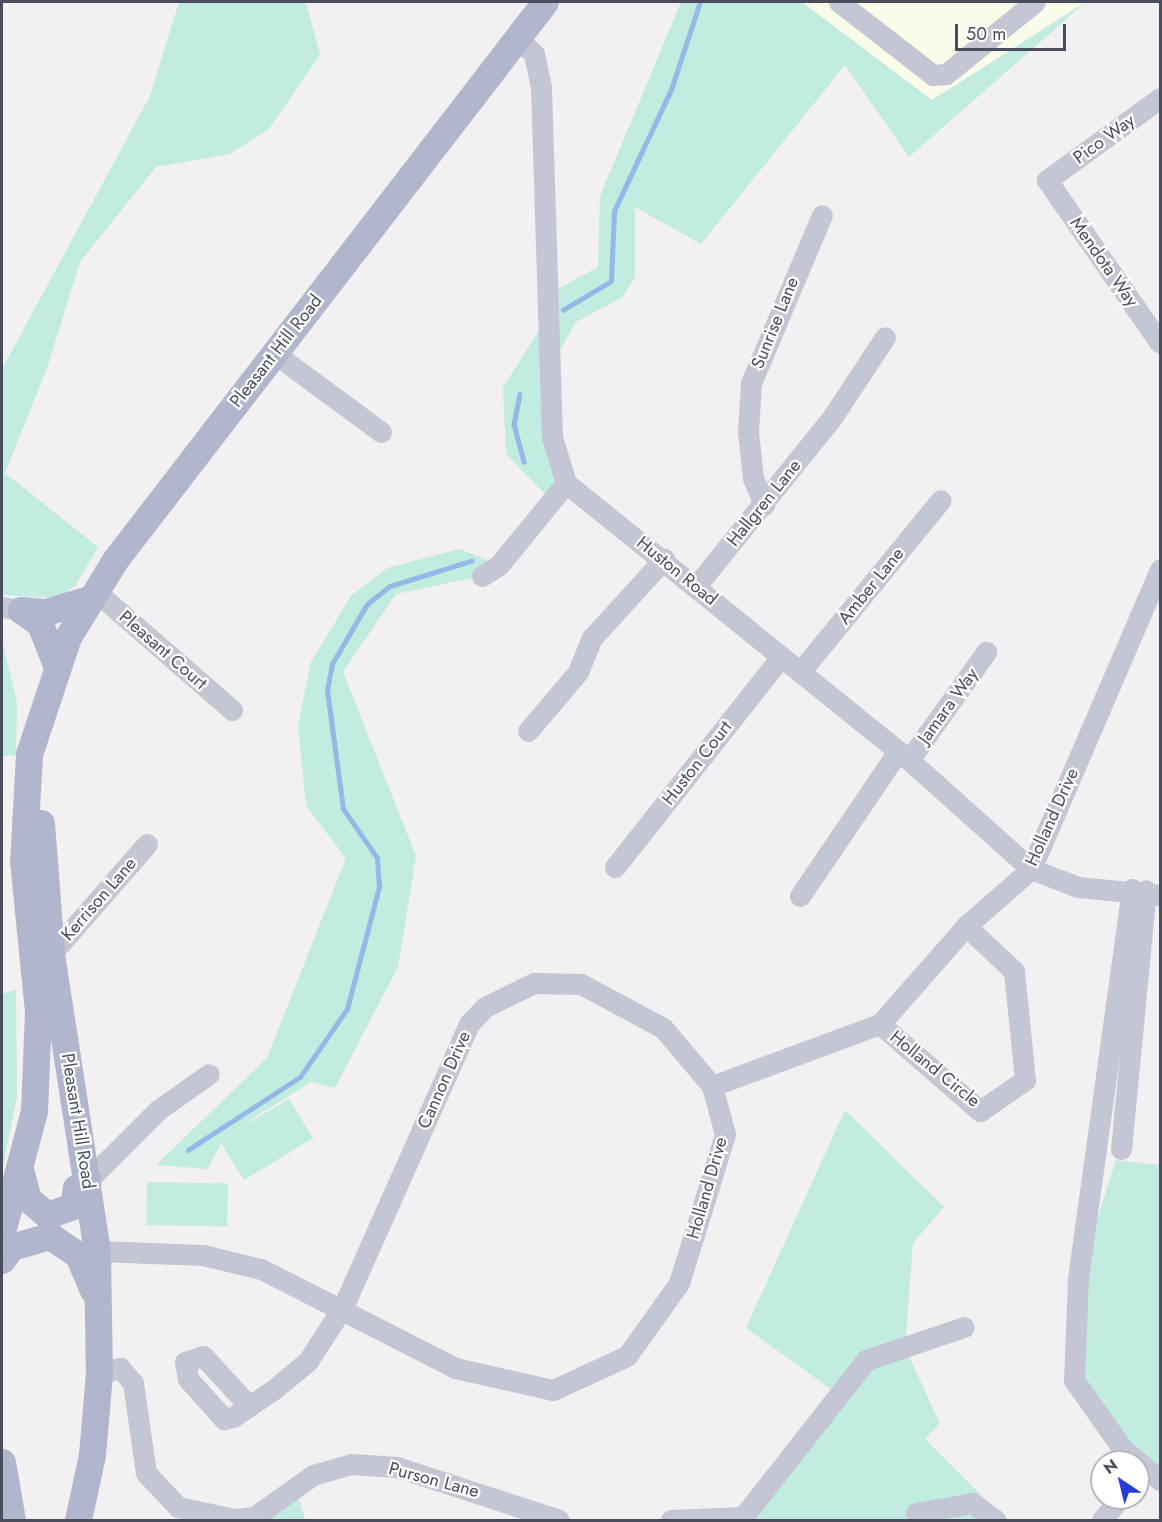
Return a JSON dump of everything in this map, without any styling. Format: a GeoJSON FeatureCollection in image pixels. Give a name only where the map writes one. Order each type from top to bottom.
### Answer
{"type":"FeatureCollection","features":[{"type":"Feature","properties":{"kind":"main road","name":"Pleasant Hill Road"},"geometry":{"type":"LineString","coordinates":[[2,1232],[21,1173],[34,1111],[38,1011],[23,862],[29,754],[43,721],[57,667],[91,594],[545,2]]}},
{"type":"Feature","properties":{"kind":"main road"},"geometry":{"type":"LineString","coordinates":[[11,608],[46,612],[91,594]]}},
{"type":"Feature","properties":{"kind":"main road"},"geometry":{"type":"LineString","coordinates":[[11,608],[40,624],[57,667]]}},
{"type":"Feature","properties":{"kind":"main road","name":"Pleasant Hill Road"},"geometry":{"type":"LineString","coordinates":[[43,721],[41,845],[51,954],[88,1180],[97,1251],[100,1308],[99,1373],[92,1455],[78,1521]]}},
{"type":"Feature","properties":{"kind":"main road"},"geometry":{"type":"LineString","coordinates":[[21,1173],[28,1199],[47,1215],[72,1206],[76,1188],[88,1180]]}},
{"type":"Feature","properties":{"kind":"main road"},"geometry":{"type":"LineString","coordinates":[[2,1260],[11,1247],[32,1240],[50,1236],[65,1242],[78,1255],[100,1308]]}},
{"type":"Feature","properties":{"kind":"main road"},"geometry":{"type":"LineString","coordinates":[[2,1462],[12,1521]]}},
{"type":"Feature","properties":{"kind":"street"},"geometry":{"type":"LineString","coordinates":[[839,2],[933,75],[946,74],[1035,2]]}},
{"type":"Feature","properties":{"kind":"street"},"geometry":{"type":"LineString","coordinates":[[482,576],[499,565],[566,483],[552,437],[541,87],[534,54],[517,38]]}},
{"type":"Feature","properties":{"kind":"street","name":"Pico Way"},"geometry":{"type":"LineString","coordinates":[[1047,180],[1161,98]]}},
{"type":"Feature","properties":{"kind":"street","name":"Mendota Way"},"geometry":{"type":"LineString","coordinates":[[1047,180],[1161,343]]}},
{"type":"Feature","properties":{"kind":"street","name":"Sunrise Lane"},"geometry":{"type":"LineString","coordinates":[[764,505],[749,444],[750,383],[822,215]]}},
{"type":"Feature","properties":{"kind":"street","name":"Hallgren Lane"},"geometry":{"type":"LineString","coordinates":[[696,585],[764,505],[831,419],[885,337]]}},
{"type":"Feature","properties":{"kind":"street"},"geometry":{"type":"LineString","coordinates":[[274,353],[381,432]]}},
{"type":"Feature","properties":{"kind":"street","name":"Huston Road"},"geometry":{"type":"LineString","coordinates":[[566,483],[696,585],[779,658],[801,672],[904,755],[1031,869],[1078,887],[1146,891]]}},
{"type":"Feature","properties":{"kind":"street","name":"Amber Lane"},"geometry":{"type":"LineString","coordinates":[[801,672],[941,500]]}},
{"type":"Feature","properties":{"kind":"street"},"geometry":{"type":"LineString","coordinates":[[528,730],[578,672],[592,638],[664,559]]}},
{"type":"Feature","properties":{"kind":"street","name":"Holland Drive"},"geometry":{"type":"LineString","coordinates":[[97,1251],[202,1255],[261,1269],[344,1307],[455,1368],[553,1390],[627,1356],[679,1283],[725,1134],[712,1086],[880,1024],[966,926],[1031,869],[1161,570]]}},
{"type":"Feature","properties":{"kind":"street","name":"Pleasant Court"},"geometry":{"type":"LineString","coordinates":[[91,594],[232,710]]}},
{"type":"Feature","properties":{"kind":"street","name":"Jamara Way"},"geometry":{"type":"LineString","coordinates":[[800,896],[904,755],[986,652]]}},
{"type":"Feature","properties":{"kind":"street","name":"Huston Court"},"geometry":{"type":"LineString","coordinates":[[615,867],[779,658]]}},
{"type":"Feature","properties":{"kind":"street","name":"Kerrison Lane"},"geometry":{"type":"LineString","coordinates":[[51,954],[147,844]]}},
{"type":"Feature","properties":{"kind":"street"},"geometry":{"type":"LineString","coordinates":[[1121,1149],[1146,891]]}},
{"type":"Feature","properties":{"kind":"street"},"geometry":{"type":"LineString","coordinates":[[1124,1450],[1074,1380],[1078,1280],[1146,891]]}},
{"type":"Feature","properties":{"kind":"street","name":"Holland Circle"},"geometry":{"type":"LineString","coordinates":[[880,1024],[980,1111],[1025,1080],[1014,971],[966,926]]}},
{"type":"Feature","properties":{"kind":"street","name":"Cannon Drive"},"geometry":{"type":"LineString","coordinates":[[241,1411],[308,1361],[344,1307],[469,1024],[494,1001],[534,983],[581,984],[663,1028],[712,1086]]}},
{"type":"Feature","properties":{"kind":"street"},"geometry":{"type":"LineString","coordinates":[[88,1180],[158,1110],[209,1074]]}},
{"type":"Feature","properties":{"kind":"street"},"geometry":{"type":"LineString","coordinates":[[671,1521],[743,1517],[866,1360],[964,1327]]}},
{"type":"Feature","properties":{"kind":"street","name":"Purson Lane"},"geometry":{"type":"LineString","coordinates":[[99,1373],[120,1368],[133,1383],[146,1473],[177,1507],[235,1519],[254,1517],[313,1475],[351,1464],[397,1467],[550,1519]]}},
{"type":"Feature","properties":{"kind":"street"},"geometry":{"type":"LineString","coordinates":[[916,1513],[972,1503],[995,1521]]}},
{"type":"Feature","properties":{"kind":"shaded area"},"geometry":{"type":"Polygon","coordinates":[[[802,2],[1084,2],[932,101],[802,2]]]}},
{"type":"Feature","properties":{"kind":"green space"},"geometry":{"type":"Polygon","coordinates":[[[179,2],[306,2],[320,55],[269,129],[230,154],[156,167],[80,262],[48,365],[5,473],[98,547],[76,585],[60,598],[2,595],[2,369],[150,96],[179,2]]]}},
{"type":"Feature","properties":{"kind":"green space"},"geometry":{"type":"Polygon","coordinates":[[[681,2],[802,2],[932,100],[1086,2],[909,157],[845,65],[701,244],[635,207],[635,277],[623,297],[576,322],[549,369],[566,483],[552,501],[506,454],[503,387],[546,320],[545,296],[598,267],[600,196],[681,2]]]}},
{"type":"Feature","properties":{"kind":"green space"},"geometry":{"type":"Polygon","coordinates":[[[460,549],[499,565],[482,576],[396,594],[343,672],[416,856],[398,967],[335,1088],[311,1082],[224,1137],[289,1099],[313,1138],[244,1180],[221,1143],[208,1169],[156,1165],[267,1058],[346,858],[306,806],[298,725],[311,662],[351,596],[387,568],[460,549]]]}},
{"type":"Feature","properties":{"kind":"green space"},"geometry":{"type":"Polygon","coordinates":[[[2,639],[17,703],[16,755],[2,756],[2,639]]]}},
{"type":"Feature","properties":{"kind":"green space"},"geometry":{"type":"Polygon","coordinates":[[[16,990],[17,1097],[2,1171],[2,994],[16,990]]]}},
{"type":"Feature","properties":{"kind":"green space"},"geometry":{"type":"Polygon","coordinates":[[[845,1110],[944,1207],[913,1243],[905,1347],[940,1424],[925,1439],[1006,1520],[749,1520],[839,1395],[746,1328],[845,1110]]]}},
{"type":"Feature","properties":{"kind":"green space"},"geometry":{"type":"Polygon","coordinates":[[[1116,1160],[1160,1165],[1160,1483],[1150,1471],[1150,1450],[1132,1450],[1074,1380],[1078,1280],[1116,1160]]]}},
{"type":"Feature","properties":{"kind":"green space"},"geometry":{"type":"Polygon","coordinates":[[[147,1182],[228,1183],[227,1226],[146,1225],[147,1182]]]}},
{"type":"Feature","properties":{"kind":"green space"},"geometry":{"type":"Polygon","coordinates":[[[296,1488],[305,1520],[236,1520],[296,1488]]]}},
{"type":"Feature","properties":{"kind":"waterway"},"geometry":{"type":"LineString","coordinates":[[563,310],[611,281],[614,211],[671,90],[700,2]]}},
{"type":"Feature","properties":{"kind":"waterway"},"geometry":{"type":"LineString","coordinates":[[520,394],[514,424],[524,462]]}},
{"type":"Feature","properties":{"kind":"waterway"},"geometry":{"type":"LineString","coordinates":[[188,1150],[300,1077],[347,1009],[379,887],[377,858],[343,809],[327,690],[332,664],[367,604],[390,586],[471,561]]}}]}
